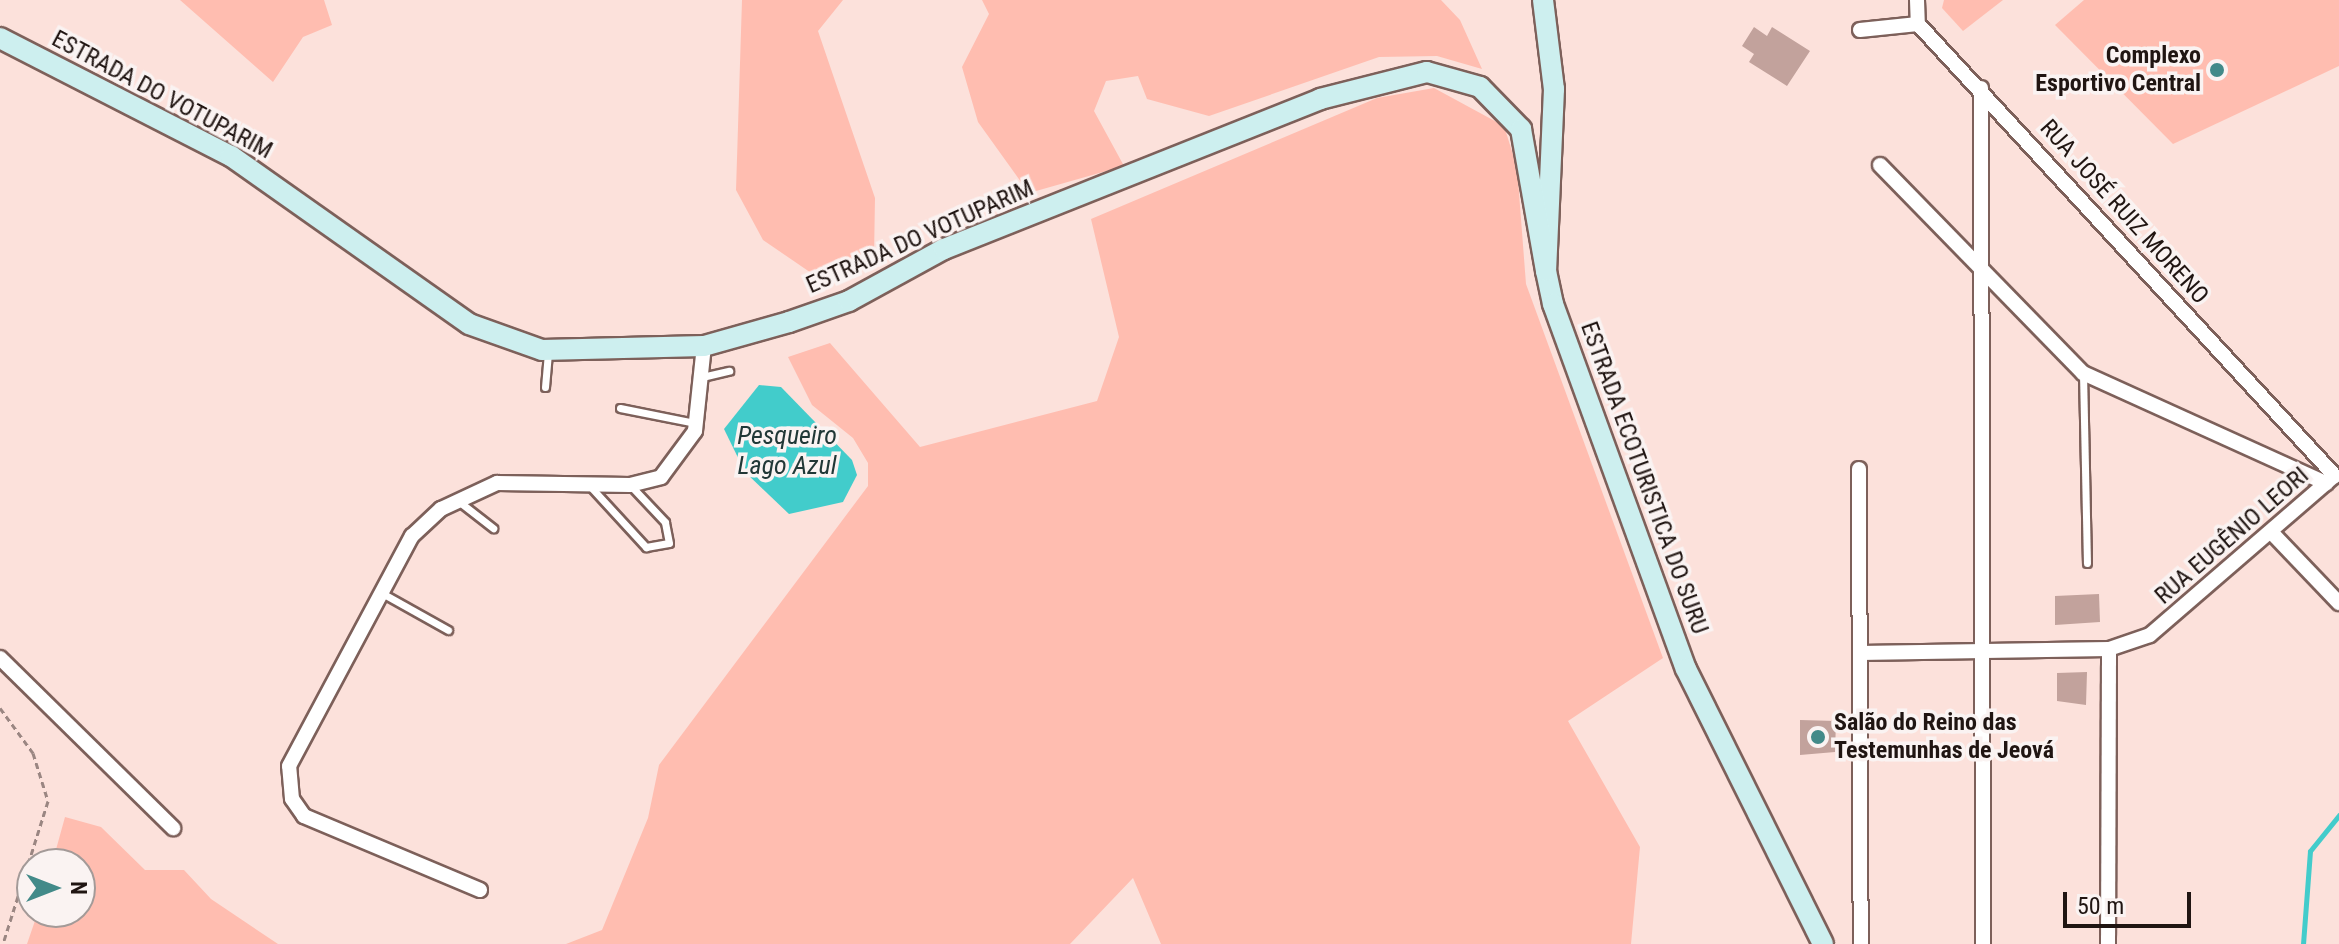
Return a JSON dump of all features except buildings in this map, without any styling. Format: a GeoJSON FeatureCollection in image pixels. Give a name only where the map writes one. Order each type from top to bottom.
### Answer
{"type":"FeatureCollection","features":[{"type":"Feature","properties":{"kind":"street","name":"ESTRADA ECOTURISTICA DO SURU"},"geometry":{"type":"LineString","coordinates":[[1543,0],[1554,89],[1546,271],[1604,453],[1686,669],[1823,944]]}},
{"type":"Feature","properties":{"kind":"street"},"geometry":{"type":"LineString","coordinates":[[1860,30],[1918,24],[1917,0]]}},
{"type":"Feature","properties":{"kind":"street","name":"RUA JOSÉ RUIZ MORENO"},"geometry":{"type":"LineString","coordinates":[[1918,24],[1981,88],[2333,477]]}},
{"type":"Feature","properties":{"kind":"street","name":"ESTRADA DO VOTUPARIM"},"geometry":{"type":"LineString","coordinates":[[0,38],[231,156],[469,324],[549,351],[704,346],[849,301],[944,249],[1334,94],[1427,72],[1480,87],[1511,113],[1528,152],[1546,271]]}},
{"type":"Feature","properties":{"kind":"street"},"geometry":{"type":"LineString","coordinates":[[1981,88],[1983,944]]}},
{"type":"Feature","properties":{"kind":"street"},"geometry":{"type":"LineString","coordinates":[[1880,165],[1982,274],[2083,373],[2333,477]]}},
{"type":"Feature","properties":{"kind":"street"},"geometry":{"type":"LineString","coordinates":[[480,890],[322,827],[292,799],[289,766],[379,592],[412,536],[457,500],[521,478],[630,485],[661,477],[676,463],[696,423],[704,346]]}},
{"type":"Feature","properties":{"kind":"street"},"geometry":{"type":"LineString","coordinates":[[1859,469],[1861,944]]}},
{"type":"Feature","properties":{"kind":"street","name":"RUA EUGÊNIO LEORI"},"geometry":{"type":"LineString","coordinates":[[1860,653],[2109,649],[2150,635],[2272,533],[2333,477]]}},
{"type":"Feature","properties":{"kind":"street"},"geometry":{"type":"LineString","coordinates":[[2272,533],[2339,603]]}},
{"type":"Feature","properties":{"kind":"street"},"geometry":{"type":"LineString","coordinates":[[2108,944],[2109,649]]}},
{"type":"Feature","properties":{"kind":"street"},"geometry":{"type":"LineString","coordinates":[[0,658],[173,828]]}},
{"type":"Feature","properties":{"kind":"lane"},"geometry":{"type":"LineString","coordinates":[[545,387],[549,351]]}},
{"type":"Feature","properties":{"kind":"lane"},"geometry":{"type":"LineString","coordinates":[[702,377],[729,371]]}},
{"type":"Feature","properties":{"kind":"lane"},"geometry":{"type":"LineString","coordinates":[[2083,373],[2087,563]]}},
{"type":"Feature","properties":{"kind":"lane"},"geometry":{"type":"LineString","coordinates":[[620,408],[655,421],[696,423]]}},
{"type":"Feature","properties":{"kind":"lane"},"geometry":{"type":"LineString","coordinates":[[586,483],[646,547],[669,543],[665,522],[630,485]]}},
{"type":"Feature","properties":{"kind":"lane"},"geometry":{"type":"LineString","coordinates":[[457,500],[493,528]]}},
{"type":"Feature","properties":{"kind":"lane"},"geometry":{"type":"LineString","coordinates":[[379,592],[448,630]]}},
{"type":"Feature","properties":{"kind":"path"},"geometry":{"type":"LineString","coordinates":[[0,708],[33,753],[48,801],[3,944]]}},
{"type":"Feature","properties":{"kind":"shaded area"},"geometry":{"type":"Polygon","coordinates":[[[180,0],[324,0],[332,25],[303,37],[273,82],[180,0]]]}},
{"type":"Feature","properties":{"kind":"shaded area"},"geometry":{"type":"Polygon","coordinates":[[[742,0],[843,0],[818,31],[875,198],[874,257],[820,279],[763,240],[736,190],[742,0]]]}},
{"type":"Feature","properties":{"kind":"shaded area"},"geometry":{"type":"Polygon","coordinates":[[[982,0],[1441,0],[1460,20],[1482,69],[1437,56],[1379,57],[1209,116],[1147,99],[1138,76],[1106,81],[1094,111],[1124,166],[1029,193],[978,122],[962,67],[989,14],[982,0]]]}},
{"type":"Feature","properties":{"kind":"shaded area"},"geometry":{"type":"Polygon","coordinates":[[[1944,0],[2003,0],[1963,31],[1942,8],[1944,0]]]}},
{"type":"Feature","properties":{"kind":"shaded area","name":"Complexo Esportivo Central"},"geometry":{"type":"Polygon","coordinates":[[[2084,0],[2339,0],[2339,66],[2173,144],[2055,25],[2084,0]]]}},
{"type":"Feature","properties":{"kind":"shaded area"},"geometry":{"type":"Polygon","coordinates":[[[1434,88],[1504,126],[1517,167],[1526,284],[1663,658],[1568,721],[1640,847],[1631,944],[1161,944],[1133,878],[1070,944],[566,944],[602,930],[648,818],[659,765],[868,486],[868,463],[853,438],[812,405],[788,357],[830,343],[920,447],[1097,401],[1119,337],[1091,219],[1377,98],[1434,88]]]}},
{"type":"Feature","properties":{"kind":"shaded area"},"geometry":{"type":"Polygon","coordinates":[[[65,817],[101,827],[145,870],[184,870],[211,899],[278,944],[27,944],[32,928],[96,928],[96,848],[56,848],[65,817]]]}},
{"type":"Feature","properties":{"kind":"water","name":"Pesqueiro Lago Azul"},"geometry":{"type":"Polygon","coordinates":[[[759,385],[781,387],[852,460],[857,475],[843,502],[789,514],[745,472],[724,429],[759,385]]]}},
{"type":"Feature","properties":{"kind":"waterway"},"geometry":{"type":"LineString","coordinates":[[2303,944],[2310,851],[2339,815]]}},
{"type":"Feature","properties":{"kind":"place","name":"Complexo Esportivo Central"},"geometry":{"type":"Point","coordinates":[2217,70]}},
{"type":"Feature","properties":{"kind":"place","name":"Salão do Reino das Testemunhas de Jeová"},"geometry":{"type":"Point","coordinates":[1818,737]}}]}
